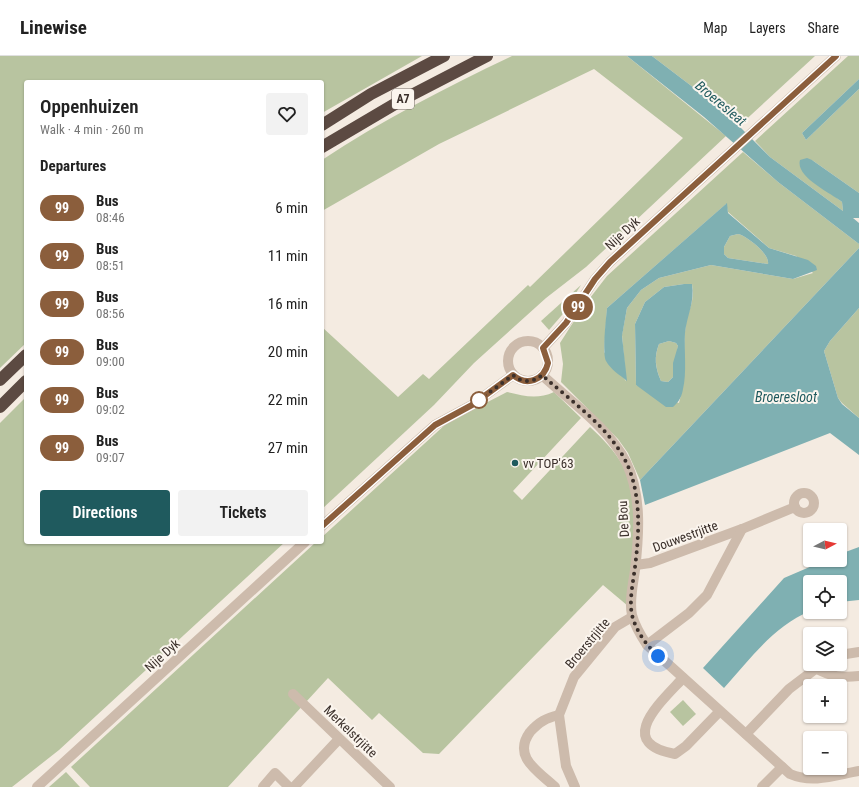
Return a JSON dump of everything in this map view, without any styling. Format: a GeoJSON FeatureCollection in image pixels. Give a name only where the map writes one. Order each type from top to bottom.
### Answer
{"type":"FeatureCollection","features":[{"type":"Feature","properties":{"kind":"highway","name":"A7"},"geometry":{"type":"LineString","coordinates":[[324,124],[372,94],[444,56]]}},
{"type":"Feature","properties":{"kind":"highway","name":"A7"},"geometry":{"type":"LineString","coordinates":[[324,146],[400,101],[487,56]]}},
{"type":"Feature","properties":{"kind":"highway"},"geometry":{"type":"LineString","coordinates":[[0,380],[24,357]]}},
{"type":"Feature","properties":{"kind":"highway"},"geometry":{"type":"LineString","coordinates":[[0,407],[24,383]]}},
{"type":"Feature","properties":{"kind":"street","name":"Nije Dyk"},"geometry":{"type":"LineString","coordinates":[[543,348],[566,323],[602,270],[836,56]]}},
{"type":"Feature","properties":{"kind":"street"},"geometry":{"type":"LineString","coordinates":[[529,341],[543,348],[548,363],[542,375],[529,382],[522,381],[513,375],[507,362],[510,351],[514,346],[519,343],[529,341]]}},
{"type":"Feature","properties":{"kind":"street"},"geometry":{"type":"LineString","coordinates":[[324,524],[435,425],[472,405],[513,375]]}},
{"type":"Feature","properties":{"kind":"street","name":"De Bou"},"geometry":{"type":"LineString","coordinates":[[542,375],[590,417],[613,442],[626,462],[630,472],[638,508],[636,565],[631,604],[632,617],[647,645],[719,712],[790,774],[808,780],[859,771]]}},
{"type":"Feature","properties":{"kind":"street","name":"Douwestrjitte"},"geometry":{"type":"LineString","coordinates":[[636,565],[650,563],[742,530],[795,507]]}},
{"type":"Feature","properties":{"kind":"street","name":"Douwestrjitte"},"geometry":{"type":"LineString","coordinates":[[647,645],[689,613],[707,595],[742,530]]}},
{"type":"Feature","properties":{"kind":"street","name":"Nije Dyk"},"geometry":{"type":"LineString","coordinates":[[37,787],[302,544]]}},
{"type":"Feature","properties":{"kind":"street","name":"Broerstrjitte"},"geometry":{"type":"LineString","coordinates":[[575,787],[566,766],[559,715],[574,677],[615,627],[632,617]]}},
{"type":"Feature","properties":{"kind":"street"},"geometry":{"type":"LineString","coordinates":[[847,654],[859,652]]}},
{"type":"Feature","properties":{"kind":"street"},"geometry":{"type":"LineString","coordinates":[[746,734],[789,689],[812,671]]}},
{"type":"Feature","properties":{"kind":"street"},"geometry":{"type":"LineString","coordinates":[[824,671],[828,675],[842,678],[859,676]]}},
{"type":"Feature","properties":{"kind":"street"},"geometry":{"type":"LineString","coordinates":[[683,678],[651,714],[645,728],[647,742],[658,751],[675,754],[686,746],[719,712]]}},
{"type":"Feature","properties":{"kind":"street","name":"Merkelstrjitte"},"geometry":{"type":"LineString","coordinates":[[294,694],[390,787]]}},
{"type":"Feature","properties":{"kind":"street"},"geometry":{"type":"LineString","coordinates":[[555,787],[526,759],[523,751],[524,740],[535,726],[544,718],[559,715]]}},
{"type":"Feature","properties":{"kind":"street"},"geometry":{"type":"LineString","coordinates":[[294,787],[339,738]]}},
{"type":"Feature","properties":{"kind":"street"},"geometry":{"type":"LineString","coordinates":[[762,787],[782,767]]}},
{"type":"Feature","properties":{"kind":"street"},"geometry":{"type":"LineString","coordinates":[[263,787],[275,774],[289,787]]}},
{"type":"Feature","properties":{"kind":"green space"},"geometry":{"type":"Polygon","coordinates":[[[0,56],[422,56],[324,112],[324,80],[24,80],[24,345],[0,368],[0,56]]]}},
{"type":"Feature","properties":{"kind":"green space"},"geometry":{"type":"Polygon","coordinates":[[[512,56],[627,56],[726,136],[586,267],[546,298],[474,363],[434,405],[324,507],[324,329],[398,397],[423,374],[429,379],[528,285],[530,287],[683,138],[594,69],[439,144],[324,210],[324,159],[368,131],[463,80],[512,56]]]}},
{"type":"Feature","properties":{"kind":"green space"},"geometry":{"type":"Polygon","coordinates":[[[652,56],[815,56],[739,126],[723,110],[652,56]]]}},
{"type":"Feature","properties":{"kind":"green space"},"geometry":{"type":"Polygon","coordinates":[[[848,56],[859,56],[859,79],[802,133],[806,140],[859,89],[859,193],[812,160],[833,195],[842,202],[843,211],[770,157],[755,141],[848,56]]]}},
{"type":"Feature","properties":{"kind":"green space"},"geometry":{"type":"Polygon","coordinates":[[[743,152],[778,182],[859,244],[859,248],[640,480],[628,453],[618,439],[561,382],[563,364],[560,343],[583,307],[607,276],[743,152]],[[726,204],[607,308],[604,352],[626,381],[622,335],[627,308],[641,290],[659,278],[711,265],[793,279],[813,273],[796,256],[769,248],[728,212],[726,204]],[[692,284],[664,287],[645,302],[635,324],[636,385],[679,403],[684,373],[686,323],[693,295],[692,284]]]}},
{"type":"Feature","properties":{"kind":"green space"},"geometry":{"type":"Polygon","coordinates":[[[738,234],[747,238],[762,251],[768,260],[768,264],[728,258],[724,254],[724,247],[730,236],[738,234]]]}},
{"type":"Feature","properties":{"kind":"green space"},"geometry":{"type":"Polygon","coordinates":[[[581,285],[562,315],[549,330],[541,321],[581,285]]]}},
{"type":"Feature","properties":{"kind":"green space"},"geometry":{"type":"Polygon","coordinates":[[[859,308],[859,418],[838,398],[824,351],[830,341],[859,308]]]}},
{"type":"Feature","properties":{"kind":"green space"},"geometry":{"type":"Polygon","coordinates":[[[669,341],[676,343],[678,346],[673,377],[668,382],[661,381],[656,367],[656,353],[659,344],[669,341]]]}},
{"type":"Feature","properties":{"kind":"green space"},"geometry":{"type":"Polygon","coordinates":[[[507,392],[536,397],[554,392],[581,418],[513,491],[522,500],[590,427],[600,436],[623,466],[629,481],[633,498],[634,535],[628,606],[603,585],[439,754],[423,753],[379,713],[372,720],[328,678],[228,787],[90,787],[71,767],[314,544],[324,544],[324,535],[447,423],[507,392]]]}},
{"type":"Feature","properties":{"kind":"green space"},"geometry":{"type":"Polygon","coordinates":[[[24,399],[24,544],[283,544],[59,750],[12,787],[0,787],[0,423],[24,399]]]}},
{"type":"Feature","properties":{"kind":"green space"},"geometry":{"type":"Polygon","coordinates":[[[683,700],[696,714],[683,726],[670,712],[683,700]]]}},
{"type":"Feature","properties":{"kind":"green space"},"geometry":{"type":"Polygon","coordinates":[[[66,772],[80,787],[49,787],[66,772]]]}},
{"type":"Feature","properties":{"kind":"water"},"geometry":{"type":"Polygon","coordinates":[[[627,56],[652,56],[723,110],[770,157],[843,211],[842,202],[808,178],[800,166],[800,160],[807,158],[812,160],[859,193],[859,218],[853,218],[859,223],[859,244],[778,182],[704,117],[627,56]]]}},
{"type":"Feature","properties":{"kind":"water"},"geometry":{"type":"Polygon","coordinates":[[[859,79],[859,89],[806,140],[802,133],[859,79]]]}},
{"type":"Feature","properties":{"kind":"water"},"geometry":{"type":"Polygon","coordinates":[[[727,203],[728,213],[769,248],[808,260],[816,266],[817,270],[793,279],[711,265],[659,278],[641,290],[627,308],[622,336],[627,381],[610,367],[606,361],[604,351],[607,308],[727,203]],[[738,234],[730,236],[724,247],[724,254],[728,258],[768,264],[768,260],[762,251],[742,235],[738,234]]]}},
{"type":"Feature","properties":{"kind":"water","name":"Broeresloot"},"geometry":{"type":"Polygon","coordinates":[[[859,248],[859,308],[830,341],[824,351],[838,398],[842,404],[859,418],[859,455],[830,433],[645,505],[640,480],[859,248]]]}},
{"type":"Feature","properties":{"kind":"water"},"geometry":{"type":"Polygon","coordinates":[[[692,284],[693,291],[692,303],[685,333],[685,369],[683,392],[673,407],[666,407],[636,385],[635,324],[645,302],[664,287],[692,284]],[[669,341],[659,344],[656,353],[656,362],[657,371],[661,381],[668,382],[673,377],[673,363],[678,346],[676,343],[669,341]]]}},
{"type":"Feature","properties":{"kind":"water"},"geometry":{"type":"Polygon","coordinates":[[[859,547],[859,600],[847,601],[847,575],[803,575],[803,615],[773,635],[724,688],[703,668],[784,578],[810,567],[847,567],[847,551],[859,547]]]}},
{"type":"Feature","properties":{"kind":"bus line","name":"99"},"geometry":{"type":"LineString","coordinates":[[324,524],[416,440],[435,425],[452,414],[472,405],[513,375],[517,379],[529,382],[539,378],[545,371],[548,363],[548,358],[543,348],[575,312],[602,270],[836,56]]}},
{"type":"Feature","properties":{"kind":"place","name":"vv TOP'63"},"geometry":{"type":"Point","coordinates":[515,463]}},
{"type":"Feature","properties":{"kind":"route"},"geometry":{"type":"LineString","coordinates":[[479,400],[513,375],[517,379],[529,382],[539,378],[542,375],[590,417],[613,442],[626,462],[630,472],[638,508],[636,565],[631,604],[632,617],[647,645],[658,656]]}},
{"type":"Feature","properties":{"kind":"water label","name":"Broeresleat"},"geometry":{"type":"Point","coordinates":[721,103]}}]}
